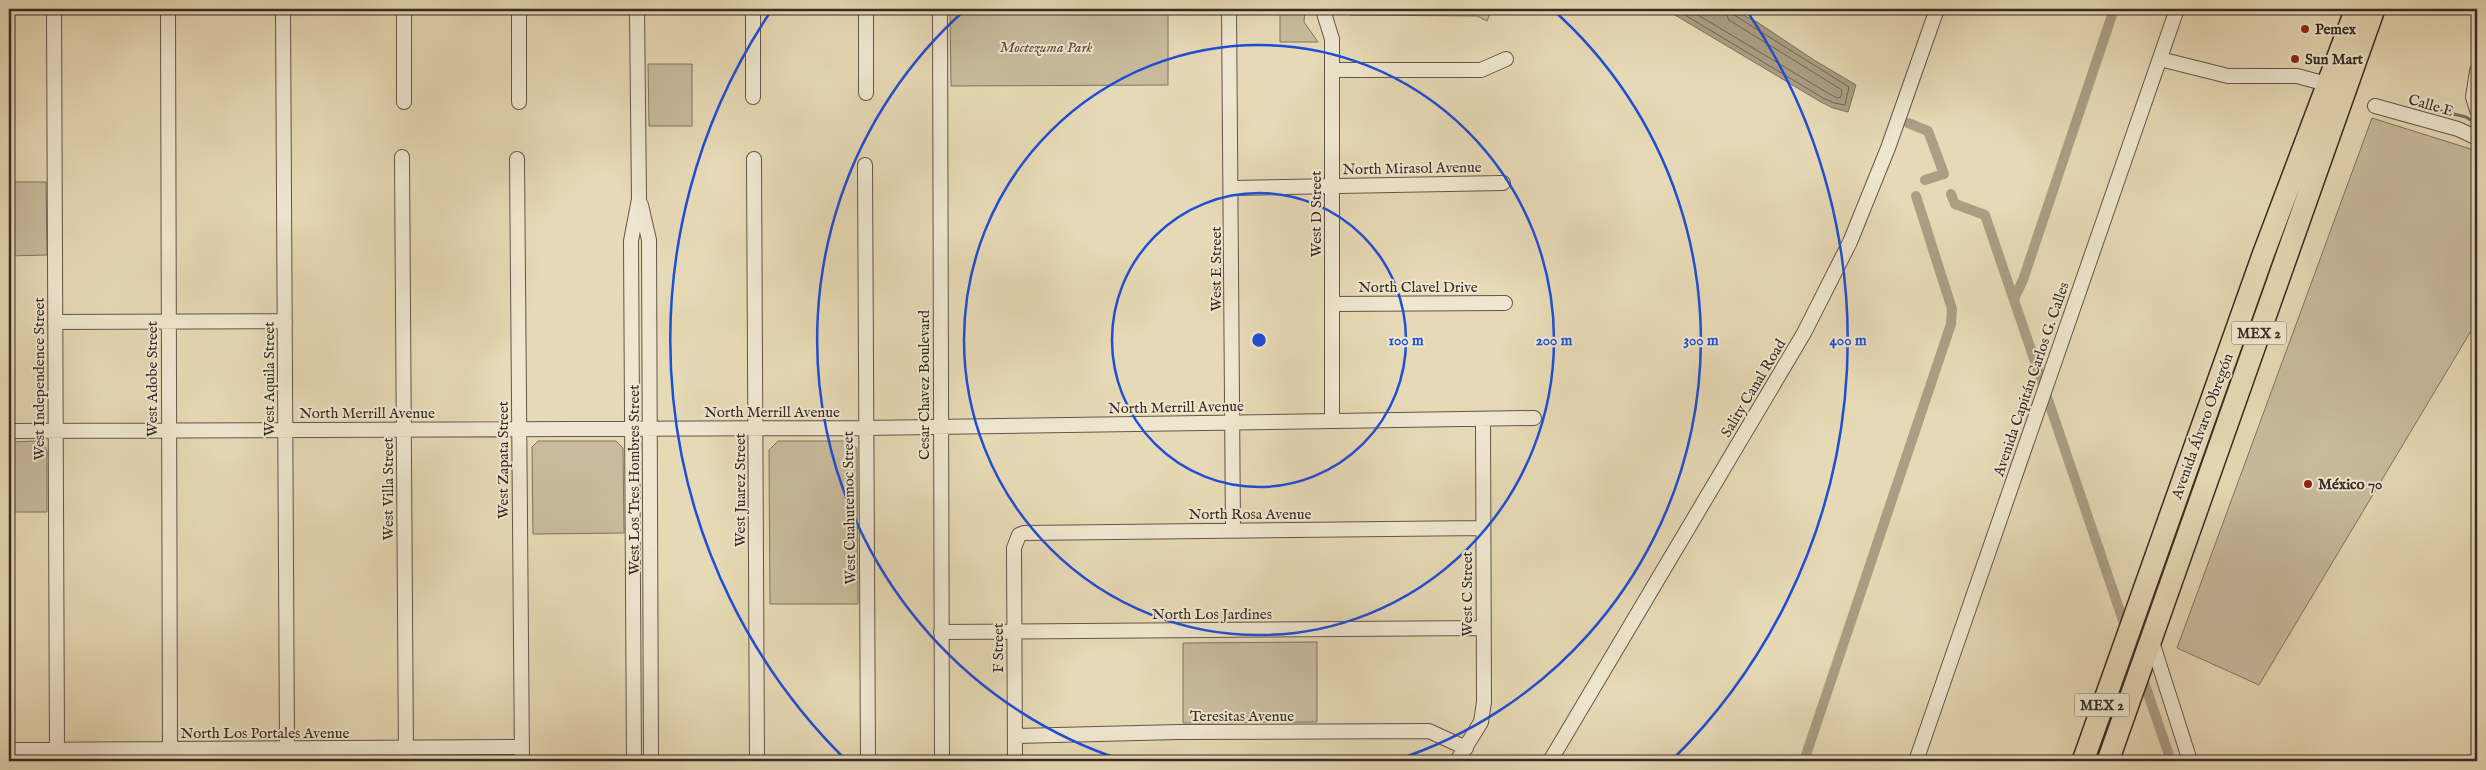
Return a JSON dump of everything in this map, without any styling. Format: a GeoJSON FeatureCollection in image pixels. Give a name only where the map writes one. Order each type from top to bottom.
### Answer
{"type":"FeatureCollection","features":[{"type":"Feature","properties":{"kind":"highway","name":"Avenida Álvaro Obregón"},"geometry":{"type":"LineString","coordinates":[[2108,761],[2149,650],[2336,87],[2356,9]]}},
{"type":"Feature","properties":{"kind":"highway","name":"Avenida Álvaro Obregón"},"geometry":{"type":"LineString","coordinates":[[2083,761],[2121,648],[2263,254],[2336,87],[2374,9]]}},
{"type":"Feature","properties":{"kind":"street","name":"West Independence Street"},"geometry":{"type":"LineString","coordinates":[[54,9],[57,750]]}},
{"type":"Feature","properties":{"kind":"street","name":"West Adobe Street"},"geometry":{"type":"LineString","coordinates":[[168,9],[170,749]]}},
{"type":"Feature","properties":{"kind":"street","name":"West Aquila Street"},"geometry":{"type":"LineString","coordinates":[[283,9],[286,749]]}},
{"type":"Feature","properties":{"kind":"street"},"geometry":{"type":"LineString","coordinates":[[404,9],[404,102]]}},
{"type":"Feature","properties":{"kind":"street"},"geometry":{"type":"LineString","coordinates":[[518,102],[519,9]]}},
{"type":"Feature","properties":{"kind":"street","name":"West Los Tres Hombres Street"},"geometry":{"type":"LineString","coordinates":[[634,761],[631,241],[639,200],[637,9]]}},
{"type":"Feature","properties":{"kind":"street"},"geometry":{"type":"LineString","coordinates":[[752,9],[753,97]]}},
{"type":"Feature","properties":{"kind":"street"},"geometry":{"type":"LineString","coordinates":[[866,9],[866,93]]}},
{"type":"Feature","properties":{"kind":"street","name":"Cesar Chavez Boulevard"},"geometry":{"type":"LineString","coordinates":[[940,9],[942,761]]}},
{"type":"Feature","properties":{"kind":"street","name":"West E Street"},"geometry":{"type":"LineString","coordinates":[[1229,9],[1232,188],[1233,530]]}},
{"type":"Feature","properties":{"kind":"street","name":"Sality Canal Road"},"geometry":{"type":"LineString","coordinates":[[1550,761],[1804,333],[1850,242],[1888,148],[1937,9]]}},
{"type":"Feature","properties":{"kind":"street","name":"Avenida Capitán Carlos G. Calles"},"geometry":{"type":"LineString","coordinates":[[1916,761],[2177,9]]}},
{"type":"Feature","properties":{"kind":"street","name":"West D Street"},"geometry":{"type":"LineString","coordinates":[[1322,10],[1332,39],[1332,420]]}},
{"type":"Feature","properties":{"kind":"street"},"geometry":{"type":"LineString","coordinates":[[1332,70],[1481,70],[1506,59]]}},
{"type":"Feature","properties":{"kind":"street"},"geometry":{"type":"LineString","coordinates":[[2160,60],[2228,76],[2297,76],[2336,87]]}},
{"type":"Feature","properties":{"kind":"street"},"geometry":{"type":"LineString","coordinates":[[2476,108],[2473,88],[2477,71]]}},
{"type":"Feature","properties":{"kind":"street","name":"Calle E"},"geometry":{"type":"LineString","coordinates":[[2375,106],[2458,129],[2477,138]]}},
{"type":"Feature","properties":{"kind":"street","name":"West Villa Street"},"geometry":{"type":"LineString","coordinates":[[402,156],[406,755]]}},
{"type":"Feature","properties":{"kind":"street","name":"West Zapata Street"},"geometry":{"type":"LineString","coordinates":[[516,159],[522,754]]}},
{"type":"Feature","properties":{"kind":"street","name":"West Juarez Street"},"geometry":{"type":"LineString","coordinates":[[754,159],[757,761]]}},
{"type":"Feature","properties":{"kind":"street","name":"West Cuahutemoc Street"},"geometry":{"type":"LineString","coordinates":[[865,165],[864,428],[868,761]]}},
{"type":"Feature","properties":{"kind":"street","name":"North Mirasol Avenue"},"geometry":{"type":"LineString","coordinates":[[1232,188],[1503,183]]}},
{"type":"Feature","properties":{"kind":"street","name":"West Los Tres Hombres Street"},"geometry":{"type":"LineString","coordinates":[[639,200],[649,240],[651,761]]}},
{"type":"Feature","properties":{"kind":"street","name":"North Clavel Drive"},"geometry":{"type":"LineString","coordinates":[[1332,304],[1504,303]]}},
{"type":"Feature","properties":{"kind":"street"},"geometry":{"type":"LineString","coordinates":[[55,322],[285,321]]}},
{"type":"Feature","properties":{"kind":"street","name":"North Merrill Avenue"},"geometry":{"type":"LineString","coordinates":[[9,431],[864,428],[1534,418]]}},
{"type":"Feature","properties":{"kind":"street","name":"West C Street"},"geometry":{"type":"LineString","coordinates":[[1458,761],[1480,722],[1484,702],[1484,419]]}},
{"type":"Feature","properties":{"kind":"street","name":"North Rosa Avenue"},"geometry":{"type":"LineString","coordinates":[[1019,536],[1030,532],[1483,528]]}},
{"type":"Feature","properties":{"kind":"street","name":"F Street"},"geometry":{"type":"LineString","coordinates":[[1015,761],[1014,548],[1019,536]]}},
{"type":"Feature","properties":{"kind":"street","name":"North Los Jardines"},"geometry":{"type":"LineString","coordinates":[[941,632],[1483,628]]}},
{"type":"Feature","properties":{"kind":"street"},"geometry":{"type":"LineString","coordinates":[[2149,650],[2190,761]]}},
{"type":"Feature","properties":{"kind":"street","name":"Teresitas Avenue"},"geometry":{"type":"LineString","coordinates":[[1015,736],[1179,732],[1429,731],[1466,748]]}},
{"type":"Feature","properties":{"kind":"street","name":"North Los Portales Avenue"},"geometry":{"type":"LineString","coordinates":[[9,750],[286,749],[406,755],[522,754]]}},
{"type":"Feature","properties":{"kind":"green space","name":"Moctezuma Park"},"geometry":{"type":"Polygon","coordinates":[[[950,9],[1168,9],[1168,85],[951,86],[950,9]]]}},
{"type":"Feature","properties":{"kind":"green space"},"geometry":{"type":"Polygon","coordinates":[[[1280,9],[1305,9],[1304,22],[1318,42],[1280,42],[1280,9]]]}},
{"type":"Feature","properties":{"kind":"green space"},"geometry":{"type":"Polygon","coordinates":[[[1344,9],[1492,9],[1487,21],[1477,16],[1350,15],[1344,9]]]}},
{"type":"Feature","properties":{"kind":"green space"},"geometry":{"type":"Polygon","coordinates":[[[648,64],[692,64],[692,126],[649,126],[648,64]]]}},
{"type":"Feature","properties":{"kind":"green space","name":"México 70"},"geometry":{"type":"Polygon","coordinates":[[[2372,118],[2477,151],[2477,321],[2259,685],[2177,648],[2372,118]]]}},
{"type":"Feature","properties":{"kind":"green space"},"geometry":{"type":"Polygon","coordinates":[[[9,182],[46,182],[47,255],[9,256],[9,182]]]}},
{"type":"Feature","properties":{"kind":"green space"},"geometry":{"type":"Polygon","coordinates":[[[38,441],[44,445],[47,451],[47,512],[9,512],[9,442],[38,441]]]}},
{"type":"Feature","properties":{"kind":"green space"},"geometry":{"type":"Polygon","coordinates":[[[538,441],[616,441],[623,448],[624,533],[533,534],[532,447],[538,441]]]}},
{"type":"Feature","properties":{"kind":"green space"},"geometry":{"type":"Polygon","coordinates":[[[778,441],[851,441],[857,449],[858,604],[770,604],[769,450],[778,441]]]}},
{"type":"Feature","properties":{"kind":"green space"},"geometry":{"type":"Polygon","coordinates":[[[1317,642],[1317,722],[1183,723],[1183,643],[1317,642]]]}},
{"type":"Feature","properties":{"kind":"water"},"geometry":{"type":"Polygon","coordinates":[[[1665,9],[1732,9],[1757,22],[1856,85],[1848,112],[1821,102],[1665,9]]]}},
{"type":"Feature","properties":{"kind":"waterway"},"geometry":{"type":"LineString","coordinates":[[2014,299],[2023,280],[2114,9]]}},
{"type":"Feature","properties":{"kind":"waterway"},"geometry":{"type":"LineString","coordinates":[[2437,110],[2466,117],[2477,124]]}},
{"type":"Feature","properties":{"kind":"waterway"},"geometry":{"type":"LineString","coordinates":[[1908,123],[1928,131],[1944,174],[1925,180]]}},
{"type":"Feature","properties":{"kind":"waterway"},"geometry":{"type":"LineString","coordinates":[[1951,194],[1955,204],[1985,215],[2171,761]]}},
{"type":"Feature","properties":{"kind":"waterway"},"geometry":{"type":"LineString","coordinates":[[1804,761],[1951,324],[1952,309],[1916,196]]}},
{"type":"Feature","properties":{"kind":"place","name":"Pemex"},"geometry":{"type":"Point","coordinates":[2305,29]}},
{"type":"Feature","properties":{"kind":"place","name":"Sun Mart"},"geometry":{"type":"Point","coordinates":[2295,59]}},
{"type":"Feature","properties":{"kind":"place","name":"México 70"},"geometry":{"type":"Point","coordinates":[2308,484]}}]}
